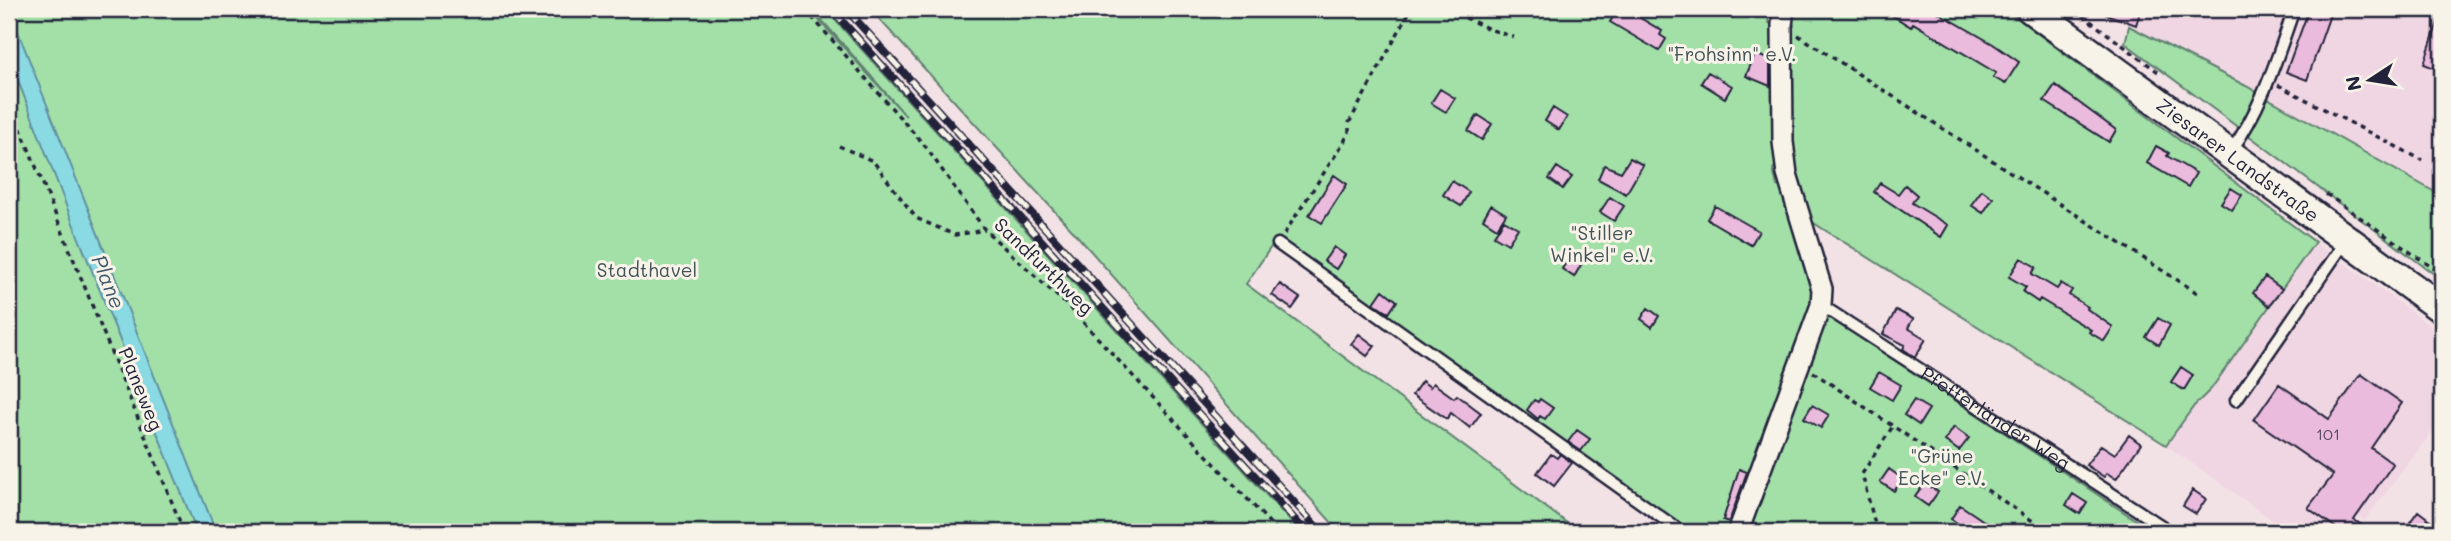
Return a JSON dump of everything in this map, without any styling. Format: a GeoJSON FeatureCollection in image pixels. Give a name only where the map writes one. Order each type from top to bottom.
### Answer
{"type":"FeatureCollection","features":[{"type":"Feature","properties":{"kind":"main road","name":"Ziesarer Landstraße"},"geometry":{"type":"LineString","coordinates":[[2031,9],[2442,309]]}},
{"type":"Feature","properties":{"kind":"street"},"geometry":{"type":"LineString","coordinates":[[1738,532],[1821,305],[1822,289],[1787,174],[1784,153],[1782,25],[1776,14]]}},
{"type":"Feature","properties":{"kind":"lane"},"geometry":{"type":"LineString","coordinates":[[2229,155],[2243,136],[2269,81],[2294,9]]}},
{"type":"Feature","properties":{"kind":"lane"},"geometry":{"type":"LineString","coordinates":[[2236,400],[2348,239]]}},
{"type":"Feature","properties":{"kind":"lane"},"geometry":{"type":"LineString","coordinates":[[1278,244],[1682,532]]}},
{"type":"Feature","properties":{"kind":"lane","name":"Pfefferländer Weg"},"geometry":{"type":"LineString","coordinates":[[1821,305],[2171,532]]}},
{"type":"Feature","properties":{"kind":"path","name":"Sandfurthweg"},"geometry":{"type":"LineString","coordinates":[[805,9],[925,146],[985,230],[1067,305],[1278,532]]}},
{"type":"Feature","properties":{"kind":"path"},"geometry":{"type":"LineString","coordinates":[[1278,244],[1344,142],[1349,132],[1349,122],[1411,9]]}},
{"type":"Feature","properties":{"kind":"path"},"geometry":{"type":"LineString","coordinates":[[1447,9],[1489,30],[1514,37]]}},
{"type":"Feature","properties":{"kind":"path"},"geometry":{"type":"LineString","coordinates":[[1751,9],[1776,14]]}},
{"type":"Feature","properties":{"kind":"path"},"geometry":{"type":"LineString","coordinates":[[2074,9],[2165,77]]}},
{"type":"Feature","properties":{"kind":"path"},"geometry":{"type":"LineString","coordinates":[[1791,30],[2199,294]]}},
{"type":"Feature","properties":{"kind":"path"},"geometry":{"type":"LineString","coordinates":[[2269,81],[2422,160]]}},
{"type":"Feature","properties":{"kind":"path","name":"Planeweg"},"geometry":{"type":"LineString","coordinates":[[9,100],[184,532]]}},
{"type":"Feature","properties":{"kind":"path"},"geometry":{"type":"LineString","coordinates":[[839,146],[873,161],[916,218],[955,235],[985,230]]}},
{"type":"Feature","properties":{"kind":"path"},"geometry":{"type":"LineString","coordinates":[[2319,190],[2442,274]]}},
{"type":"Feature","properties":{"kind":"path"},"geometry":{"type":"LineString","coordinates":[[1807,367],[2049,532]]}},
{"type":"Feature","properties":{"kind":"path"},"geometry":{"type":"LineString","coordinates":[[1877,532],[1862,474],[1893,426]]}},
{"type":"Feature","properties":{"kind":"shaded area"},"geometry":{"type":"Polygon","coordinates":[[[2143,9],[2442,9],[2442,196],[2246,86],[2135,30],[2143,9]]]}},
{"type":"Feature","properties":{"kind":"shaded area"},"geometry":{"type":"Polygon","coordinates":[[[2315,242],[2442,334],[2442,419],[2365,520],[2349,510],[2333,532],[2289,532],[2166,445],[2194,406],[2211,389],[2315,242]]]}},
{"type":"Feature","properties":{"kind":"green space","name":"Stadthavel"},"geometry":{"type":"Polygon","coordinates":[[[9,9],[809,9],[906,116],[812,9],[825,9],[1300,532],[9,532],[9,9]]]}},
{"type":"Feature","properties":{"kind":"green space"},"geometry":{"type":"Polygon","coordinates":[[[870,9],[1779,9],[1779,15],[1770,15],[1768,22],[1777,28],[1777,164],[1773,169],[1777,186],[1783,188],[1816,294],[1731,532],[1691,532],[1277,238],[1246,284],[1579,532],[1340,532],[1080,239],[870,9]]]}},
{"type":"Feature","properties":{"kind":"green space"},"geometry":{"type":"Polygon","coordinates":[[[1790,9],[2005,9],[2315,242],[2211,389],[2194,406],[2166,445],[1809,220],[1789,143],[1787,35],[1794,26],[1790,9]]]}},
{"type":"Feature","properties":{"kind":"green space"},"geometry":{"type":"Polygon","coordinates":[[[2129,26],[2246,86],[2442,196],[2442,280],[2125,43],[2129,26]]]}},
{"type":"Feature","properties":{"kind":"green space","name":"\"Grüne Ecke\" e.V."},"geometry":{"type":"Polygon","coordinates":[[[1825,314],[2154,532],[1745,532],[1825,314]]]}},
{"type":"Feature","properties":{"kind":"water","name":"Plane"},"geometry":{"type":"Polygon","coordinates":[[[9,9],[216,532],[197,532],[74,226],[9,57],[9,9]]]}},
{"type":"Feature","properties":{"kind":"building"},"geometry":{"type":"Polygon","coordinates":[[[1618,9],[1625,9],[1662,31],[1660,35],[1666,39],[1659,51],[1610,22],[1618,9]]]}},
{"type":"Feature","properties":{"kind":"building"},"geometry":{"type":"Polygon","coordinates":[[[1882,9],[1932,9],[2019,62],[2005,84],[1993,77],[1996,73],[1913,23],[1911,27],[1882,9]]]}},
{"type":"Feature","properties":{"kind":"building"},"geometry":{"type":"Polygon","coordinates":[[[2097,9],[2141,9],[2136,25],[2097,9]]]}},
{"type":"Feature","properties":{"kind":"building"},"geometry":{"type":"Polygon","coordinates":[[[2309,9],[2332,9],[2307,80],[2286,72],[2309,9]]]}},
{"type":"Feature","properties":{"kind":"building"},"geometry":{"type":"Polygon","coordinates":[[[2442,16],[2442,71],[2424,64],[2442,16]]]}},
{"type":"Feature","properties":{"kind":"building"},"geometry":{"type":"Polygon","coordinates":[[[1755,54],[1770,60],[1770,86],[1746,76],[1755,54]]]}},
{"type":"Feature","properties":{"kind":"building"},"geometry":{"type":"Polygon","coordinates":[[[1708,72],[1732,86],[1725,98],[1701,83],[1708,72]]]}},
{"type":"Feature","properties":{"kind":"building"},"geometry":{"type":"Polygon","coordinates":[[[2055,85],[2116,130],[2109,142],[2044,101],[2055,85]]]}},
{"type":"Feature","properties":{"kind":"building"},"geometry":{"type":"Polygon","coordinates":[[[1440,89],[1455,98],[1446,112],[1431,103],[1440,89]]]}},
{"type":"Feature","properties":{"kind":"building"},"geometry":{"type":"Polygon","coordinates":[[[1553,108],[1567,117],[1559,130],[1545,121],[1553,108]]]}},
{"type":"Feature","properties":{"kind":"building"},"geometry":{"type":"Polygon","coordinates":[[[1478,115],[1492,124],[1482,140],[1468,131],[1478,115]]]}},
{"type":"Feature","properties":{"kind":"building"},"geometry":{"type":"Polygon","coordinates":[[[2156,146],[2169,153],[2167,156],[2196,173],[2188,187],[2147,163],[2156,146]]]}},
{"type":"Feature","properties":{"kind":"building"},"geometry":{"type":"Polygon","coordinates":[[[1630,158],[1643,165],[1626,194],[1598,179],[1604,165],[1621,172],[1630,158]]]}},
{"type":"Feature","properties":{"kind":"building"},"geometry":{"type":"Polygon","coordinates":[[[1557,167],[1572,177],[1563,189],[1549,179],[1557,167]]]}},
{"type":"Feature","properties":{"kind":"building"},"geometry":{"type":"Polygon","coordinates":[[[1334,175],[1347,184],[1322,223],[1309,215],[1334,175]]]}},
{"type":"Feature","properties":{"kind":"building"},"geometry":{"type":"Polygon","coordinates":[[[1452,181],[1469,192],[1461,206],[1443,195],[1452,181]]]}},
{"type":"Feature","properties":{"kind":"building"},"geometry":{"type":"Polygon","coordinates":[[[1880,183],[1898,194],[1905,185],[1917,195],[1912,203],[1948,225],[1941,237],[1874,192],[1880,183]]]}},
{"type":"Feature","properties":{"kind":"building"},"geometry":{"type":"Polygon","coordinates":[[[2231,188],[2242,195],[2232,210],[2221,203],[2231,188]]]}},
{"type":"Feature","properties":{"kind":"building"},"geometry":{"type":"Polygon","coordinates":[[[1982,190],[1993,198],[1983,213],[1971,205],[1982,190]]]}},
{"type":"Feature","properties":{"kind":"building"},"geometry":{"type":"Polygon","coordinates":[[[1610,197],[1624,206],[1614,221],[1600,212],[1610,197]]]}},
{"type":"Feature","properties":{"kind":"building"},"geometry":{"type":"Polygon","coordinates":[[[1491,205],[1506,214],[1497,228],[1483,219],[1491,205]]]}},
{"type":"Feature","properties":{"kind":"building"},"geometry":{"type":"Polygon","coordinates":[[[1715,206],[1759,231],[1751,245],[1707,219],[1715,206]]]}},
{"type":"Feature","properties":{"kind":"building"},"geometry":{"type":"Polygon","coordinates":[[[1504,220],[1518,228],[1508,244],[1494,236],[1504,220]]]}},
{"type":"Feature","properties":{"kind":"building"},"geometry":{"type":"Polygon","coordinates":[[[1334,247],[1345,255],[1336,269],[1324,261],[1334,247]]]}},
{"type":"Feature","properties":{"kind":"building"},"geometry":{"type":"Polygon","coordinates":[[[1570,256],[1582,263],[1574,277],[1562,269],[1570,256]]]}},
{"type":"Feature","properties":{"kind":"building"},"geometry":{"type":"Polygon","coordinates":[[[2021,258],[2036,267],[2032,274],[2057,289],[2061,283],[2072,290],[2069,295],[2113,327],[2104,341],[2040,299],[2038,302],[2023,292],[2026,287],[2009,277],[2021,258]]]}},
{"type":"Feature","properties":{"kind":"building"},"geometry":{"type":"Polygon","coordinates":[[[2265,277],[2282,289],[2269,306],[2253,293],[2265,277]]]}},
{"type":"Feature","properties":{"kind":"building"},"geometry":{"type":"Polygon","coordinates":[[[1280,284],[1300,298],[1292,309],[1272,295],[1280,284]]]}},
{"type":"Feature","properties":{"kind":"building"},"geometry":{"type":"Polygon","coordinates":[[[1383,290],[1397,301],[1389,313],[1374,303],[1383,290]]]}},
{"type":"Feature","properties":{"kind":"building"},"geometry":{"type":"Polygon","coordinates":[[[1648,308],[1659,316],[1652,327],[1641,319],[1648,308]]]}},
{"type":"Feature","properties":{"kind":"building"},"geometry":{"type":"Polygon","coordinates":[[[1896,310],[1913,319],[1908,328],[1926,339],[1915,357],[1903,349],[1905,345],[1883,334],[1896,310]]]}},
{"type":"Feature","properties":{"kind":"building"},"geometry":{"type":"Polygon","coordinates":[[[2158,318],[2170,325],[2159,345],[2146,337],[2158,318]]]}},
{"type":"Feature","properties":{"kind":"building"},"geometry":{"type":"Polygon","coordinates":[[[1359,334],[1375,346],[1367,356],[1351,344],[1359,334]]]}},
{"type":"Feature","properties":{"kind":"building"},"geometry":{"type":"Polygon","coordinates":[[[2181,367],[2193,375],[2184,390],[2171,382],[2181,367]]]}},
{"type":"Feature","properties":{"kind":"building"},"geometry":{"type":"Polygon","coordinates":[[[1879,372],[1901,385],[1892,400],[1870,387],[1879,372]]]}},
{"type":"Feature","properties":{"kind":"building"},"geometry":{"type":"Polygon","coordinates":[[[2361,374],[2402,403],[2371,448],[2393,464],[2354,520],[2373,532],[2342,532],[2308,508],[2333,475],[2254,420],[2279,384],[2329,419],[2361,374]]]}},
{"type":"Feature","properties":{"kind":"building"},"geometry":{"type":"Polygon","coordinates":[[[1422,381],[1430,387],[1433,383],[1454,398],[1457,395],[1481,413],[1470,428],[1451,413],[1447,419],[1412,395],[1422,381]]]}},
{"type":"Feature","properties":{"kind":"building"},"geometry":{"type":"Polygon","coordinates":[[[1540,399],[1553,408],[1545,419],[1540,416],[1538,419],[1527,410],[1534,400],[1538,402],[1540,399]]]}},
{"type":"Feature","properties":{"kind":"building"},"geometry":{"type":"Polygon","coordinates":[[[1914,400],[1929,409],[1919,425],[1904,415],[1914,400]]]}},
{"type":"Feature","properties":{"kind":"building"},"geometry":{"type":"Polygon","coordinates":[[[1812,405],[1829,415],[1821,428],[1804,418],[1812,405]]]}},
{"type":"Feature","properties":{"kind":"building"},"geometry":{"type":"Polygon","coordinates":[[[1954,427],[1969,438],[1959,451],[1945,441],[1954,427]]]}},
{"type":"Feature","properties":{"kind":"building"},"geometry":{"type":"Polygon","coordinates":[[[1577,430],[1590,439],[1581,451],[1568,442],[1577,430]]]}},
{"type":"Feature","properties":{"kind":"building"},"geometry":{"type":"Polygon","coordinates":[[[2129,435],[2141,444],[2116,479],[2107,473],[2104,477],[2086,465],[2101,445],[2115,454],[2129,435]]]}},
{"type":"Feature","properties":{"kind":"building"},"geometry":{"type":"Polygon","coordinates":[[[1551,454],[1557,458],[1560,454],[1572,463],[1554,486],[1537,473],[1551,454]]]}},
{"type":"Feature","properties":{"kind":"building"},"geometry":{"type":"Polygon","coordinates":[[[1739,469],[1747,472],[1729,522],[1723,520],[1739,469]]]}},
{"type":"Feature","properties":{"kind":"building"},"geometry":{"type":"Polygon","coordinates":[[[1889,469],[1903,479],[1894,491],[1880,482],[1889,469]]]}},
{"type":"Feature","properties":{"kind":"building"},"geometry":{"type":"Polygon","coordinates":[[[1925,483],[1938,492],[1928,506],[1915,497],[1925,483]]]}},
{"type":"Feature","properties":{"kind":"building"},"geometry":{"type":"Polygon","coordinates":[[[2193,490],[2206,499],[2196,514],[2183,506],[2193,490]]]}},
{"type":"Feature","properties":{"kind":"building"},"geometry":{"type":"Polygon","coordinates":[[[2073,494],[2087,503],[2080,514],[2066,505],[2073,494]]]}},
{"type":"Feature","properties":{"kind":"building"},"geometry":{"type":"Polygon","coordinates":[[[1960,505],[1999,532],[1971,532],[1951,519],[1960,505]]]}},
{"type":"Feature","properties":{"kind":"building"},"geometry":{"type":"Polygon","coordinates":[[[2418,511],[2442,529],[2442,532],[2403,532],[2418,511]]]}},
{"type":"Feature","properties":{"kind":"railway"},"geometry":{"type":"LineString","coordinates":[[831,9],[1306,532]]}},
{"type":"Feature","properties":{"kind":"railway"},"geometry":{"type":"LineString","coordinates":[[846,9],[1321,532]]}},
{"type":"Feature","properties":{"kind":"park label","name":"\"Frohsinn\" e.V."},"geometry":{"type":"Point","coordinates":[1732,54]}},
{"type":"Feature","properties":{"kind":"park label","name":"\"Stiller Winkel\" e.V."},"geometry":{"type":"Point","coordinates":[1602,244]}}]}
